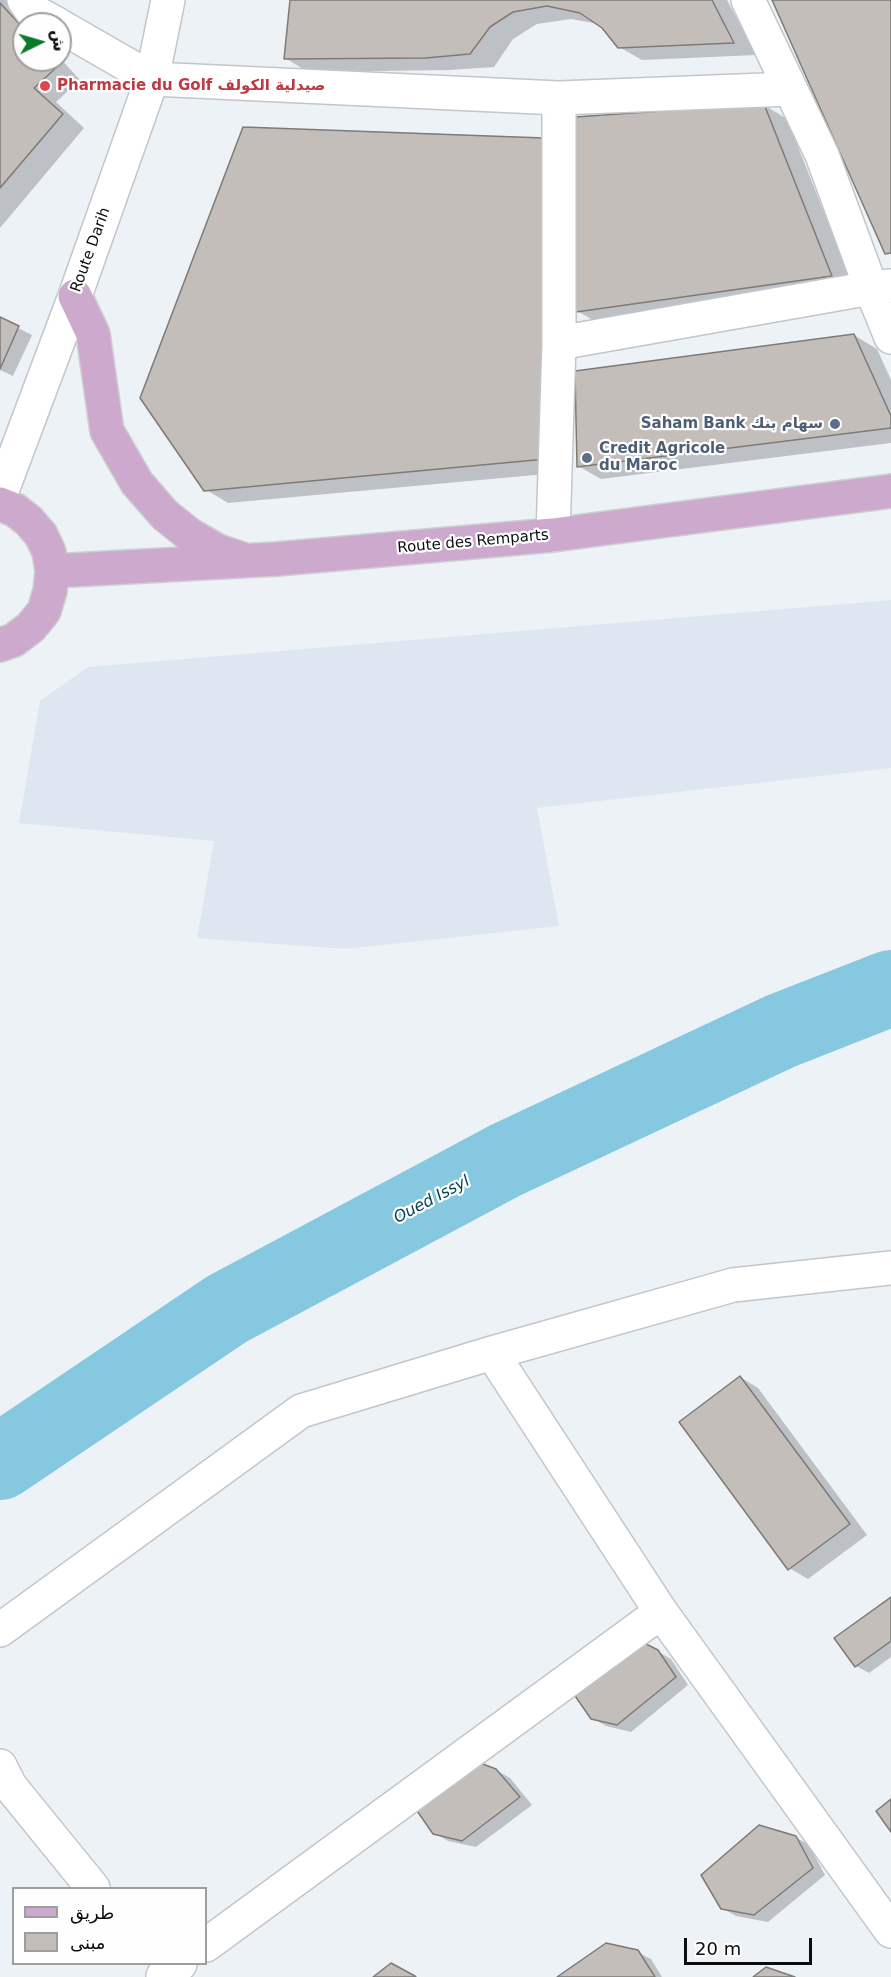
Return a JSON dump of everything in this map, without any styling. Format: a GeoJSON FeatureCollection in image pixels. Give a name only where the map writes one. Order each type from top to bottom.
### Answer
{"type":"FeatureCollection","features":[{"type":"Feature","properties":{"kind":"main road"},"geometry":{"type":"LineString","coordinates":[[75,296],[93,333],[107,431],[137,483],[165,515],[190,535],[218,550],[249,561]]}},
{"type":"Feature","properties":{"kind":"main road","name":"Route des Remparts"},"geometry":{"type":"LineString","coordinates":[[52,570],[249,561],[553,535],[891,491]]}},
{"type":"Feature","properties":{"kind":"main road"},"geometry":{"type":"LineString","coordinates":[[0,504],[15,510],[41,535],[49,552],[52,570],[50,591],[44,611],[31,627],[14,640],[0,645]]}},
{"type":"Feature","properties":{"kind":"street"},"geometry":{"type":"LineString","coordinates":[[24,0],[35,12]]}},
{"type":"Feature","properties":{"kind":"street","name":"Route Darih"},"geometry":{"type":"LineString","coordinates":[[0,496],[75,296],[152,79],[168,0]]}},
{"type":"Feature","properties":{"kind":"street"},"geometry":{"type":"LineString","coordinates":[[748,0],[822,155],[881,287],[891,337]]}},
{"type":"Feature","properties":{"kind":"street"},"geometry":{"type":"LineString","coordinates":[[72,33],[152,79],[559,98],[790,89]]}},
{"type":"Feature","properties":{"kind":"street"},"geometry":{"type":"LineString","coordinates":[[553,535],[559,343],[559,98]]}},
{"type":"Feature","properties":{"kind":"street"},"geometry":{"type":"LineString","coordinates":[[559,343],[881,287]]}},
{"type":"Feature","properties":{"kind":"street"},"geometry":{"type":"LineString","coordinates":[[0,1630],[45,1595],[302,1411],[492,1353],[733,1285],[891,1268]]}},
{"type":"Feature","properties":{"kind":"street"},"geometry":{"type":"LineString","coordinates":[[492,1353],[661,1612],[891,1931]]}},
{"type":"Feature","properties":{"kind":"street"},"geometry":{"type":"LineString","coordinates":[[207,1944],[661,1612]]}},
{"type":"Feature","properties":{"kind":"street"},"geometry":{"type":"LineString","coordinates":[[0,1766],[10,1786],[92,1887]]}},
{"type":"Feature","properties":{"kind":"shaded area"},"geometry":{"type":"Polygon","coordinates":[[[891,600],[891,768],[537,808],[559,926],[345,949],[197,938],[214,841],[19,823],[40,701],[88,667],[891,600]]]}},
{"type":"Feature","properties":{"kind":"building"},"geometry":{"type":"Polygon","coordinates":[[[290,0],[712,0],[734,43],[618,48],[602,28],[580,13],[547,6],[513,12],[490,27],[470,54],[426,58],[284,59],[290,0]]]}},
{"type":"Feature","properties":{"kind":"building"},"geometry":{"type":"Polygon","coordinates":[[[772,0],[891,0],[891,253],[885,254],[772,0]]]}},
{"type":"Feature","properties":{"kind":"building"},"geometry":{"type":"Polygon","coordinates":[[[0,3],[12,16],[12,72],[51,72],[34,88],[63,114],[0,188],[0,3]]]}},
{"type":"Feature","properties":{"kind":"building"},"geometry":{"type":"Polygon","coordinates":[[[764,104],[832,276],[576,312],[575,117],[764,104]]]}},
{"type":"Feature","properties":{"kind":"building"},"geometry":{"type":"Polygon","coordinates":[[[243,127],[544,138],[546,459],[204,491],[140,398],[243,127]]]}},
{"type":"Feature","properties":{"kind":"building"},"geometry":{"type":"Polygon","coordinates":[[[0,317],[19,326],[0,369],[0,317]]]}},
{"type":"Feature","properties":{"kind":"building"},"geometry":{"type":"Polygon","coordinates":[[[854,334],[891,416],[891,428],[577,467],[575,371],[854,334]]]}},
{"type":"Feature","properties":{"kind":"building"},"geometry":{"type":"Polygon","coordinates":[[[740,1376],[850,1524],[788,1570],[679,1422],[740,1376]]]}},
{"type":"Feature","properties":{"kind":"building"},"geometry":{"type":"Polygon","coordinates":[[[891,1597],[891,1641],[855,1667],[834,1638],[891,1597]]]}},
{"type":"Feature","properties":{"kind":"building"},"geometry":{"type":"Polygon","coordinates":[[[642,1642],[658,1650],[676,1677],[617,1725],[591,1719],[571,1690],[642,1642]]]}},
{"type":"Feature","properties":{"kind":"building"},"geometry":{"type":"Polygon","coordinates":[[[472,1760],[496,1769],[520,1797],[462,1841],[433,1834],[411,1802],[472,1760]]]}},
{"type":"Feature","properties":{"kind":"building"},"geometry":{"type":"Polygon","coordinates":[[[891,1799],[891,1832],[876,1811],[891,1799]]]}},
{"type":"Feature","properties":{"kind":"building"},"geometry":{"type":"Polygon","coordinates":[[[759,1825],[796,1836],[813,1868],[754,1915],[721,1909],[701,1875],[759,1825]]]}},
{"type":"Feature","properties":{"kind":"building"},"geometry":{"type":"Polygon","coordinates":[[[606,1943],[638,1950],[655,1977],[557,1977],[606,1943]]]}},
{"type":"Feature","properties":{"kind":"building"},"geometry":{"type":"Polygon","coordinates":[[[391,1963],[415,1976],[416,1977],[373,1977],[391,1963]]]}},
{"type":"Feature","properties":{"kind":"building"},"geometry":{"type":"Polygon","coordinates":[[[766,1967],[795,1977],[753,1977],[766,1967]]]}},
{"type":"Feature","properties":{"kind":"waterway","name":"Oued Issyl"},"geometry":{"type":"LineString","coordinates":[[0,1462],[227,1309],[506,1160],[781,1031],[891,988]]}},
{"type":"Feature","properties":{"kind":"place","name":"Pharmacie du Golf صيدلية الكولف"},"geometry":{"type":"Point","coordinates":[45,86]}},
{"type":"Feature","properties":{"kind":"place","name":"Saham Bank سهام بنك"},"geometry":{"type":"Point","coordinates":[835,424]}},
{"type":"Feature","properties":{"kind":"place","name":"Credit Agricole du Maroc"},"geometry":{"type":"Point","coordinates":[587,458]}}]}
